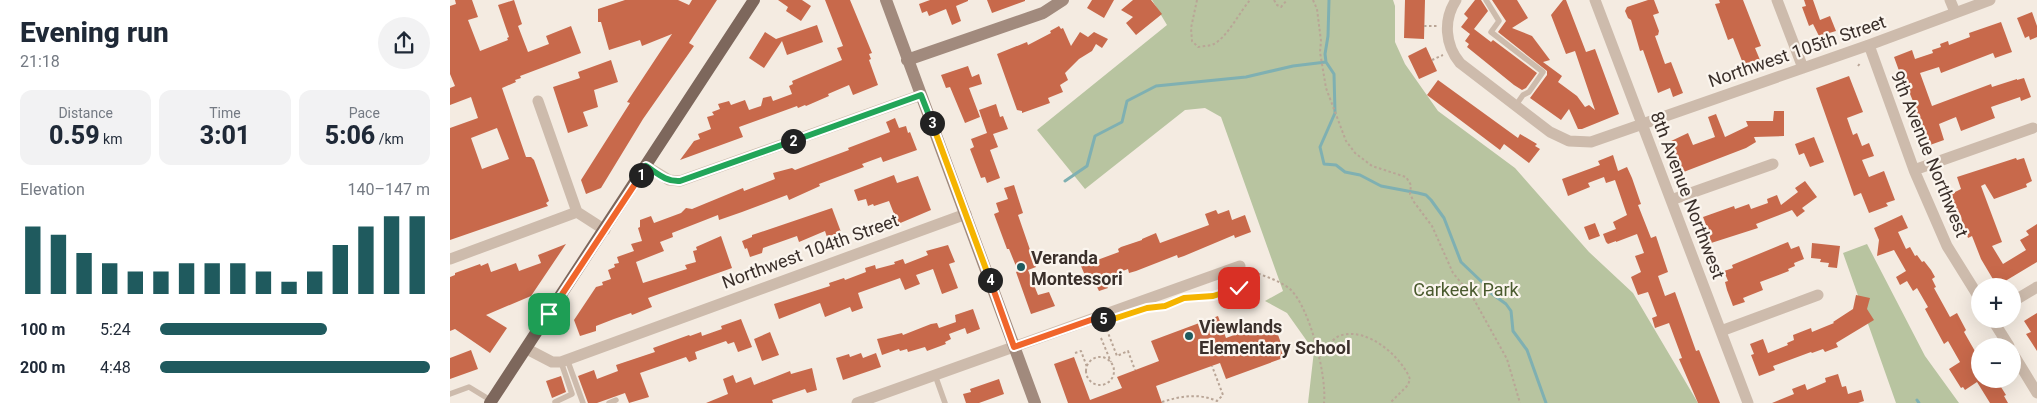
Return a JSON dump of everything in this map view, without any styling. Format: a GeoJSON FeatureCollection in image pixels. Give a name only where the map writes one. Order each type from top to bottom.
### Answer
{"type":"FeatureCollection","features":[{"type":"Feature","properties":{"kind":"main road"},"geometry":{"type":"LineString","coordinates":[[491,402],[754,0]]}},
{"type":"Feature","properties":{"kind":"street"},"geometry":{"type":"LineString","coordinates":[[886,0],[1035,403]]}},
{"type":"Feature","properties":{"kind":"street"},"geometry":{"type":"LineString","coordinates":[[908,60],[1033,16],[1052,8],[1062,0]]}},
{"type":"Feature","properties":{"kind":"street","name":"Northwest 105th Street"},"geometry":{"type":"LineString","coordinates":[[1456,0],[1451,8],[1447,25],[1452,52],[1460,63],[1550,132],[1576,143],[1599,140],[1642,123],[1869,46],[1990,0]]}},
{"type":"Feature","properties":{"kind":"street","name":"8th Avenue Northwest"},"geometry":{"type":"LineString","coordinates":[[1595,0],[1748,403]]}},
{"type":"Feature","properties":{"kind":"street"},"geometry":{"type":"LineString","coordinates":[[1777,0],[1803,68]]}},
{"type":"Feature","properties":{"kind":"street"},"geometry":{"type":"LineString","coordinates":[[1950,0],[1955,12]]}},
{"type":"Feature","properties":{"kind":"street","name":"9th Avenue Northwest"},"geometry":{"type":"LineString","coordinates":[[1869,46],[1914,170],[1947,246],[1971,285]]}},
{"type":"Feature","properties":{"kind":"street"},"geometry":{"type":"LineString","coordinates":[[646,166],[665,178],[672,181],[680,181],[921,95]]}},
{"type":"Feature","properties":{"kind":"street"},"geometry":{"type":"LineString","coordinates":[[538,101],[577,212],[605,230]]}},
{"type":"Feature","properties":{"kind":"street"},"geometry":{"type":"LineString","coordinates":[[1914,170],[2033,128]]}},
{"type":"Feature","properties":{"kind":"street"},"geometry":{"type":"LineString","coordinates":[[1671,200],[1773,164]]}},
{"type":"Feature","properties":{"kind":"street"},"geometry":{"type":"LineString","coordinates":[[450,259],[577,212]]}},
{"type":"Feature","properties":{"kind":"street","name":"Northwest 104th Street"},"geometry":{"type":"LineString","coordinates":[[564,360],[966,214]]}},
{"type":"Feature","properties":{"kind":"street"},"geometry":{"type":"LineString","coordinates":[[857,403],[1240,266]]}},
{"type":"Feature","properties":{"kind":"street"},"geometry":{"type":"LineString","coordinates":[[2021,297],[2037,287]]}},
{"type":"Feature","properties":{"kind":"street"},"geometry":{"type":"LineString","coordinates":[[1721,330],[1818,295]]}},
{"type":"Feature","properties":{"kind":"street"},"geometry":{"type":"LineString","coordinates":[[527,349],[552,362],[564,360]]}},
{"type":"Feature","properties":{"kind":"street"},"geometry":{"type":"LineString","coordinates":[[2021,367],[2037,393]]}},
{"type":"Feature","properties":{"kind":"lane"},"geometry":{"type":"LineString","coordinates":[[1486,0],[1499,21],[1490,32],[1543,72],[1529,92],[1523,95],[1516,105]]}},
{"type":"Feature","properties":{"kind":"lane"},"geometry":{"type":"LineString","coordinates":[[555,402],[572,394],[564,360]]}},
{"type":"Feature","properties":{"kind":"lane"},"geometry":{"type":"LineString","coordinates":[[564,360],[583,403]]}},
{"type":"Feature","properties":{"kind":"lane"},"geometry":{"type":"LineString","coordinates":[[935,375],[945,403]]}},
{"type":"Feature","properties":{"kind":"lane"},"geometry":{"type":"LineString","coordinates":[[450,394],[468,387],[491,402]]}},
{"type":"Feature","properties":{"kind":"lane"},"geometry":{"type":"LineString","coordinates":[[609,403],[616,400]]}},
{"type":"Feature","properties":{"kind":"path"},"geometry":{"type":"LineString","coordinates":[[1196,0],[1192,41],[1198,47],[1213,44],[1226,34],[1238,14],[1250,0]]}},
{"type":"Feature","properties":{"kind":"path"},"geometry":{"type":"LineString","coordinates":[[1274,0],[1276,5],[1281,7],[1287,0]]}},
{"type":"Feature","properties":{"kind":"path"},"geometry":{"type":"LineString","coordinates":[[1313,0],[1317,9],[1321,41],[1320,52],[1326,88],[1342,131],[1355,153],[1372,166],[1406,177],[1410,185],[1410,194],[1432,226],[1454,273],[1472,296],[1507,359],[1520,403]]}},
{"type":"Feature","properties":{"kind":"path"},"geometry":{"type":"LineString","coordinates":[[1424,26],[1437,26]]}},
{"type":"Feature","properties":{"kind":"path"},"geometry":{"type":"LineString","coordinates":[[1432,60],[1443,55]]}},
{"type":"Feature","properties":{"kind":"path"},"geometry":{"type":"LineString","coordinates":[[1858,66],[1860,62]]}},
{"type":"Feature","properties":{"kind":"path"},"geometry":{"type":"LineString","coordinates":[[1240,266],[1277,281],[1290,290],[1300,302],[1320,356],[1325,382],[1324,403]]}},
{"type":"Feature","properties":{"kind":"path"},"geometry":{"type":"LineString","coordinates":[[1184,298],[1213,296],[1231,291],[1239,288],[1259,274]]}},
{"type":"Feature","properties":{"kind":"path"},"geometry":{"type":"LineString","coordinates":[[1102,316],[1117,356],[1128,351],[1135,370]]}},
{"type":"Feature","properties":{"kind":"path"},"geometry":{"type":"LineString","coordinates":[[1320,356],[1341,335],[1348,334],[1368,338],[1384,346],[1400,363],[1410,379],[1408,386],[1390,403]]}},
{"type":"Feature","properties":{"kind":"path"},"geometry":{"type":"LineString","coordinates":[[1075,354],[1081,351],[1089,380],[1101,385],[1109,381],[1114,373],[1101,338]]}},
{"type":"Feature","properties":{"kind":"path"},"geometry":{"type":"LineString","coordinates":[[1087,368],[1092,360],[1100,358],[1112,364]]}},
{"type":"Feature","properties":{"kind":"path"},"geometry":{"type":"LineString","coordinates":[[1162,402],[1190,396],[1210,398],[1217,401],[1223,395],[1212,366]]}},
{"type":"Feature","properties":{"kind":"green space","name":"Carkeek Park"},"geometry":{"type":"Polygon","coordinates":[[[1152,0],[1393,0],[1395,6],[1395,42],[1405,64],[1438,111],[1515,168],[1589,252],[1633,293],[1698,403],[1308,403],[1314,351],[1287,313],[1265,301],[1283,291],[1221,117],[1205,108],[1185,110],[1085,189],[1037,130],[1167,25],[1152,0]]]}},
{"type":"Feature","properties":{"kind":"green space"},"geometry":{"type":"Polygon","coordinates":[[[1867,244],[1925,356],[1959,403],[1896,403],[1843,253],[1867,244]]]}},
{"type":"Feature","properties":{"kind":"building"},"geometry":{"type":"Polygon","coordinates":[[[455,0],[472,0],[478,17],[468,20],[480,51],[508,40],[507,38],[509,37],[498,5],[514,0],[522,24],[518,26],[528,52],[549,44],[546,36],[571,26],[581,53],[520,76],[521,78],[515,80],[516,82],[502,88],[526,157],[531,157],[534,160],[549,201],[546,203],[548,206],[450,240],[450,128],[478,118],[471,97],[450,105],[450,88],[455,86],[450,74],[450,6],[456,4],[455,0]],[[497,128],[471,138],[482,169],[509,159],[497,128]]]}},
{"type":"Feature","properties":{"kind":"building"},"geometry":{"type":"Polygon","coordinates":[[[625,0],[678,0],[689,5],[692,0],[717,0],[689,43],[694,46],[643,119],[601,188],[586,194],[581,180],[630,103],[627,102],[672,34],[642,46],[640,40],[609,50],[601,22],[598,22],[598,9],[625,0]]]}},
{"type":"Feature","properties":{"kind":"building"},"geometry":{"type":"Polygon","coordinates":[[[778,0],[802,0],[811,6],[801,21],[786,11],[788,7],[778,0]]]}},
{"type":"Feature","properties":{"kind":"building"},"geometry":{"type":"Polygon","coordinates":[[[825,0],[850,0],[872,53],[869,54],[871,59],[869,60],[878,85],[853,95],[849,85],[806,106],[798,108],[797,106],[739,127],[743,137],[680,160],[694,141],[700,139],[698,134],[711,129],[707,117],[714,115],[712,112],[720,109],[718,104],[729,101],[731,105],[745,100],[749,110],[761,106],[763,98],[771,96],[773,101],[792,94],[789,86],[793,84],[792,81],[842,60],[837,48],[843,46],[825,0]]]}},
{"type":"Feature","properties":{"kind":"building"},"geometry":{"type":"Polygon","coordinates":[[[930,0],[968,1],[956,6],[961,21],[952,25],[946,9],[929,16],[927,11],[922,13],[919,4],[930,0]]]}},
{"type":"Feature","properties":{"kind":"building"},"geometry":{"type":"Polygon","coordinates":[[[987,0],[1025,0],[1025,1],[992,13],[987,0]]]}},
{"type":"Feature","properties":{"kind":"building"},"geometry":{"type":"Polygon","coordinates":[[[1092,0],[1114,0],[1104,18],[1087,8],[1092,0]]]}},
{"type":"Feature","properties":{"kind":"building"},"geometry":{"type":"Polygon","coordinates":[[[1133,0],[1151,0],[1162,14],[1136,35],[1126,23],[1133,17],[1121,10],[1133,0]]]}},
{"type":"Feature","properties":{"kind":"building"},"geometry":{"type":"Polygon","coordinates":[[[1405,0],[1425,0],[1424,39],[1404,38],[1405,0]]]}},
{"type":"Feature","properties":{"kind":"building"},"geometry":{"type":"Polygon","coordinates":[[[1475,0],[1481,0],[1488,11],[1474,29],[1491,42],[1493,40],[1537,73],[1526,88],[1522,90],[1514,85],[1467,47],[1469,44],[1465,41],[1470,34],[1461,27],[1468,18],[1464,14],[1475,0]]]}},
{"type":"Feature","properties":{"kind":"building"},"geometry":{"type":"Polygon","coordinates":[[[1492,0],[1517,0],[1528,18],[1512,28],[1532,36],[1550,60],[1543,62],[1562,76],[1558,82],[1577,96],[1585,107],[1589,105],[1595,110],[1575,51],[1566,54],[1551,15],[1563,0],[1566,0],[1586,52],[1595,49],[1619,114],[1578,129],[1569,109],[1561,120],[1530,98],[1547,75],[1547,71],[1498,32],[1506,21],[1492,0]]]}},
{"type":"Feature","properties":{"kind":"building"},"geometry":{"type":"Polygon","coordinates":[[[1648,0],[1654,0],[1659,13],[1653,15],[1659,31],[1658,35],[1655,36],[1665,64],[1671,62],[1683,93],[1673,97],[1670,88],[1658,93],[1643,50],[1640,51],[1631,20],[1625,11],[1627,7],[1648,0]]]}},
{"type":"Feature","properties":{"kind":"building"},"geometry":{"type":"Polygon","coordinates":[[[1719,0],[1743,0],[1761,46],[1755,48],[1760,60],[1744,66],[1733,38],[1728,40],[1715,4],[1720,3],[1719,0]]]}},
{"type":"Feature","properties":{"kind":"building"},"geometry":{"type":"Polygon","coordinates":[[[1804,0],[1813,0],[1820,20],[1830,16],[1836,31],[1819,36],[1813,24],[1809,26],[1802,7],[1806,6],[1804,0]]]}},
{"type":"Feature","properties":{"kind":"building"},"geometry":{"type":"Polygon","coordinates":[[[2032,12],[2037,26],[2037,37],[2030,40],[2029,36],[2025,38],[2017,18],[2032,12]]]}},
{"type":"Feature","properties":{"kind":"building"},"geometry":{"type":"Polygon","coordinates":[[[2001,22],[2012,52],[1995,58],[1993,53],[1941,73],[1939,67],[1920,73],[1932,106],[1991,84],[1992,87],[2024,78],[2031,97],[2021,101],[2020,97],[1991,107],[1995,118],[1961,131],[1956,117],[1939,124],[1944,140],[1930,145],[1927,136],[1924,138],[1915,112],[1917,111],[1908,89],[1906,90],[1894,57],[1912,50],[1915,59],[1933,53],[1932,50],[1941,47],[1940,44],[1948,41],[1949,45],[1970,37],[1969,33],[2001,22]]]}},
{"type":"Feature","properties":{"kind":"building"},"geometry":{"type":"Polygon","coordinates":[[[817,25],[823,42],[787,55],[782,41],[764,68],[749,58],[765,32],[776,39],[817,25]]]}},
{"type":"Feature","properties":{"kind":"building"},"geometry":{"type":"Polygon","coordinates":[[[1059,26],[1061,29],[1063,28],[1071,46],[1080,32],[1088,37],[1094,32],[1108,39],[1102,48],[1096,44],[1092,51],[1079,59],[1065,73],[1068,80],[1060,85],[1063,92],[1048,98],[1050,103],[1022,113],[1022,111],[1017,110],[997,54],[1027,42],[1028,45],[1051,33],[1050,31],[1059,26]]]}},
{"type":"Feature","properties":{"kind":"building"},"geometry":{"type":"Polygon","coordinates":[[[1426,47],[1437,71],[1419,79],[1408,56],[1426,47]]]}},
{"type":"Feature","properties":{"kind":"building"},"geometry":{"type":"Polygon","coordinates":[[[611,60],[618,82],[594,90],[598,107],[583,112],[588,126],[568,133],[553,87],[580,78],[578,72],[611,60]]]}},
{"type":"Feature","properties":{"kind":"building"},"geometry":{"type":"Polygon","coordinates":[[[968,66],[972,77],[979,74],[982,84],[969,88],[980,117],[965,123],[950,87],[946,88],[941,75],[968,66]]]}},
{"type":"Feature","properties":{"kind":"building"},"geometry":{"type":"Polygon","coordinates":[[[1849,76],[1863,112],[1847,118],[1853,135],[1857,133],[1862,146],[1869,143],[1874,156],[1862,160],[1869,177],[1884,171],[1895,200],[1886,203],[1888,206],[1869,213],[1861,193],[1854,196],[1816,88],[1849,76]]]}},
{"type":"Feature","properties":{"kind":"building"},"geometry":{"type":"Polygon","coordinates":[[[1438,80],[1518,138],[1520,134],[1537,144],[1535,146],[1540,149],[1529,163],[1504,144],[1500,150],[1427,95],[1438,80]]]}},
{"type":"Feature","properties":{"kind":"building"},"geometry":{"type":"Polygon","coordinates":[[[996,104],[1000,117],[1003,116],[1008,129],[993,134],[998,147],[990,150],[1000,178],[987,183],[985,177],[981,178],[970,149],[974,147],[971,139],[987,133],[979,110],[996,104]]]}},
{"type":"Feature","properties":{"kind":"building"},"geometry":{"type":"Polygon","coordinates":[[[1774,111],[1784,111],[1784,136],[1754,137],[1756,142],[1746,148],[1681,173],[1669,142],[1688,133],[1693,145],[1715,137],[1708,117],[1716,114],[1725,137],[1748,126],[1746,121],[1773,121],[1774,111]]]}},
{"type":"Feature","properties":{"kind":"building"},"geometry":{"type":"Polygon","coordinates":[[[895,118],[899,128],[906,126],[917,150],[883,162],[881,157],[862,164],[864,167],[819,184],[820,186],[789,200],[787,195],[719,220],[718,215],[672,233],[673,237],[660,242],[664,251],[636,262],[643,283],[687,269],[685,265],[696,262],[693,251],[697,250],[696,247],[721,236],[732,268],[648,298],[652,307],[596,326],[596,331],[580,336],[574,320],[596,287],[603,285],[602,282],[611,279],[608,270],[615,267],[614,264],[619,263],[617,257],[634,251],[631,244],[642,241],[638,228],[640,227],[640,220],[651,216],[654,223],[681,213],[686,208],[692,209],[743,188],[744,191],[775,179],[773,173],[792,168],[795,170],[849,150],[848,148],[890,132],[886,122],[895,118]]]}},
{"type":"Feature","properties":{"kind":"building"},"geometry":{"type":"Polygon","coordinates":[[[1814,137],[1824,162],[1810,167],[1804,153],[1799,155],[1795,144],[1814,137]]]}},
{"type":"Feature","properties":{"kind":"building"},"geometry":{"type":"Polygon","coordinates":[[[1613,155],[1618,171],[1627,167],[1632,178],[1641,204],[1638,205],[1651,238],[1656,236],[1668,272],[1658,276],[1665,296],[1675,292],[1696,351],[1699,350],[1720,403],[1698,403],[1679,359],[1682,358],[1669,323],[1655,328],[1652,318],[1657,316],[1648,292],[1638,295],[1631,277],[1641,272],[1635,256],[1644,253],[1637,234],[1616,242],[1608,244],[1606,242],[1603,234],[1616,229],[1613,222],[1627,215],[1615,180],[1606,183],[1604,177],[1588,183],[1590,187],[1568,196],[1562,179],[1600,165],[1598,161],[1613,155]]]}},
{"type":"Feature","properties":{"kind":"building"},"geometry":{"type":"Polygon","coordinates":[[[2016,158],[2017,160],[2024,158],[2032,181],[2026,184],[2027,187],[1994,199],[1985,184],[1981,186],[2002,242],[1992,246],[2003,264],[2026,250],[2020,240],[2029,235],[2026,231],[2037,224],[2037,262],[2010,278],[1992,278],[1981,259],[1972,236],[1968,238],[1959,212],[1955,213],[1949,195],[1961,189],[1957,177],[2016,158]]]}},
{"type":"Feature","properties":{"kind":"building"},"geometry":{"type":"Polygon","coordinates":[[[894,175],[897,183],[918,176],[931,210],[898,224],[889,201],[868,206],[866,199],[858,201],[854,190],[894,175]]]}},
{"type":"Feature","properties":{"kind":"building"},"geometry":{"type":"Polygon","coordinates":[[[1805,181],[1817,197],[1802,208],[1805,211],[1797,217],[1792,210],[1756,224],[1758,228],[1708,244],[1704,232],[1708,230],[1703,217],[1734,206],[1735,209],[1749,204],[1751,209],[1768,203],[1767,199],[1777,195],[1781,205],[1798,192],[1795,188],[1805,181]]]}},
{"type":"Feature","properties":{"kind":"building"},"geometry":{"type":"Polygon","coordinates":[[[1014,185],[1023,213],[1018,215],[1036,267],[1028,270],[1038,295],[1049,292],[1055,306],[1031,314],[1016,272],[1018,271],[1009,249],[1007,249],[994,214],[999,212],[996,203],[1008,199],[1004,188],[1014,185]]]}},
{"type":"Feature","properties":{"kind":"building"},"geometry":{"type":"Polygon","coordinates":[[[832,208],[841,232],[827,237],[825,231],[799,242],[797,236],[763,248],[762,253],[750,257],[747,248],[745,249],[742,241],[752,237],[752,235],[832,208]]]}},
{"type":"Feature","properties":{"kind":"building"},"geometry":{"type":"Polygon","coordinates":[[[1216,210],[1218,214],[1229,210],[1232,220],[1245,215],[1251,232],[1235,238],[1234,235],[1178,258],[1177,255],[1136,271],[1129,273],[1128,269],[1104,278],[1108,288],[1099,291],[1095,283],[1089,285],[1081,266],[1119,252],[1118,249],[1121,247],[1156,233],[1160,243],[1209,225],[1205,214],[1216,210]]]}},
{"type":"Feature","properties":{"kind":"building"},"geometry":{"type":"Polygon","coordinates":[[[1902,215],[1908,228],[1898,232],[1906,249],[1910,247],[1915,256],[1917,255],[1922,262],[1924,261],[1931,270],[1935,277],[1932,279],[1936,287],[1934,288],[1950,317],[1957,313],[1966,330],[1964,332],[1971,344],[1971,386],[1965,390],[1963,387],[1961,388],[1949,369],[1960,362],[1948,341],[1944,344],[1925,309],[1928,307],[1917,288],[1913,291],[1907,281],[1900,285],[1896,277],[1906,271],[1894,250],[1877,256],[1879,240],[1874,228],[1902,215]]]}},
{"type":"Feature","properties":{"kind":"building"},"geometry":{"type":"Polygon","coordinates":[[[1595,223],[1600,236],[1589,240],[1584,227],[1595,223]]]}},
{"type":"Feature","properties":{"kind":"building"},"geometry":{"type":"Polygon","coordinates":[[[1788,242],[1791,249],[1799,246],[1804,259],[1794,263],[1795,266],[1788,269],[1789,271],[1760,282],[1763,290],[1743,298],[1745,302],[1733,306],[1727,290],[1725,282],[1728,281],[1724,271],[1733,268],[1732,265],[1788,242]]]}},
{"type":"Feature","properties":{"kind":"building"},"geometry":{"type":"Polygon","coordinates":[[[1812,243],[1840,246],[1837,268],[1828,267],[1829,263],[1820,262],[1821,259],[1811,258],[1812,243]]]}},
{"type":"Feature","properties":{"kind":"building"},"geometry":{"type":"Polygon","coordinates":[[[566,244],[531,296],[486,315],[507,328],[490,353],[455,329],[450,331],[450,277],[455,275],[455,273],[488,263],[491,272],[516,263],[519,271],[541,263],[538,255],[566,244]]]}},
{"type":"Feature","properties":{"kind":"building"},"geometry":{"type":"Polygon","coordinates":[[[948,245],[955,262],[949,264],[958,288],[942,294],[933,269],[916,275],[920,284],[905,290],[900,278],[858,293],[863,308],[852,312],[850,307],[825,317],[820,303],[779,319],[774,304],[830,286],[829,283],[844,278],[845,280],[866,272],[865,268],[875,265],[876,269],[895,264],[894,262],[903,259],[905,264],[928,255],[926,251],[948,245]]]}},
{"type":"Feature","properties":{"kind":"building"},"geometry":{"type":"Polygon","coordinates":[[[1856,295],[1870,298],[1867,309],[1874,320],[1836,343],[1838,347],[1825,352],[1823,349],[1811,352],[1773,366],[1775,370],[1759,376],[1751,355],[1754,354],[1750,344],[1763,339],[1768,353],[1788,345],[1787,343],[1794,340],[1793,335],[1811,328],[1812,332],[1834,323],[1853,309],[1856,295]]]}},
{"type":"Feature","properties":{"kind":"building"},"geometry":{"type":"Polygon","coordinates":[[[973,309],[980,329],[967,334],[965,328],[949,334],[951,339],[945,342],[946,344],[927,351],[925,347],[908,352],[907,349],[900,351],[899,349],[882,355],[877,339],[902,333],[903,335],[931,324],[937,323],[939,328],[956,322],[955,315],[973,309]]]}},
{"type":"Feature","properties":{"kind":"building"},"geometry":{"type":"Polygon","coordinates":[[[2037,313],[2037,351],[2026,334],[2031,332],[2024,321],[2037,313]]]}},
{"type":"Feature","properties":{"kind":"building"},"geometry":{"type":"Polygon","coordinates":[[[1218,316],[1226,338],[1273,321],[1286,357],[1226,379],[1220,363],[1156,386],[1162,403],[1068,403],[1054,364],[1074,357],[1090,400],[1122,388],[1117,377],[1159,361],[1151,341],[1218,316]]]}},
{"type":"Feature","properties":{"kind":"building"},"geometry":{"type":"Polygon","coordinates":[[[741,319],[752,347],[738,352],[734,342],[728,344],[726,341],[695,352],[697,359],[689,362],[686,357],[640,373],[649,397],[629,403],[625,393],[597,403],[588,403],[578,376],[594,370],[597,379],[618,371],[616,365],[655,352],[653,348],[701,332],[702,336],[722,329],[721,326],[741,319]]]}},
{"type":"Feature","properties":{"kind":"building"},"geometry":{"type":"Polygon","coordinates":[[[770,332],[779,355],[762,361],[754,339],[770,332]]]}},
{"type":"Feature","properties":{"kind":"building"},"geometry":{"type":"Polygon","coordinates":[[[471,350],[478,369],[450,379],[450,358],[471,350]]]}},
{"type":"Feature","properties":{"kind":"building"},"geometry":{"type":"Polygon","coordinates":[[[861,353],[863,358],[876,353],[881,367],[843,380],[836,358],[849,354],[850,357],[861,353]]]}},
{"type":"Feature","properties":{"kind":"building"},"geometry":{"type":"Polygon","coordinates":[[[812,368],[817,390],[807,393],[805,389],[772,400],[773,403],[706,403],[728,394],[723,379],[733,375],[736,383],[751,377],[754,385],[790,371],[791,374],[812,368]]]}},
{"type":"Feature","properties":{"kind":"building"},"geometry":{"type":"Polygon","coordinates":[[[1838,374],[1842,387],[1846,386],[1848,394],[1861,390],[1864,401],[1858,403],[1772,403],[1794,394],[1792,389],[1805,384],[1807,390],[1826,382],[1825,378],[1838,374]]]}},
{"type":"Feature","properties":{"kind":"building"},"geometry":{"type":"Polygon","coordinates":[[[561,376],[566,392],[552,398],[546,381],[561,376]]]}},
{"type":"Feature","properties":{"kind":"building"},"geometry":{"type":"Polygon","coordinates":[[[999,379],[1004,394],[979,403],[966,403],[963,394],[971,392],[970,389],[999,379]]]}},
{"type":"Feature","properties":{"kind":"building"},"geometry":{"type":"Polygon","coordinates":[[[1981,388],[2002,388],[2008,403],[1990,403],[1981,388]]]}},
{"type":"Feature","properties":{"kind":"waterway"},"geometry":{"type":"LineString","coordinates":[[1329,0],[1328,36],[1325,54],[1326,62],[1334,74],[1335,113],[1320,147],[1324,164],[1336,165],[1345,172],[1360,175],[1381,186],[1426,195],[1431,200],[1444,218],[1461,262],[1483,283],[1488,291],[1506,304],[1511,311],[1513,331],[1527,350],[1546,403]]}},
{"type":"Feature","properties":{"kind":"waterway"},"geometry":{"type":"LineString","coordinates":[[1065,181],[1087,166],[1095,136],[1122,122],[1127,101],[1156,86],[1246,77],[1293,66],[1326,62]]}},
{"type":"Feature","properties":{"kind":"place","name":"Veranda Montessori"},"geometry":{"type":"Point","coordinates":[1021,267]}},
{"type":"Feature","properties":{"kind":"place","name":"Viewlands Elementary School"},"geometry":{"type":"Point","coordinates":[1189,336]}},
{"type":"Feature","properties":{"kind":"route"},"geometry":{"type":"LineString","coordinates":[[549,314],[646,166],[665,178],[672,181],[680,181],[921,95],[1014,347],[1102,316],[1104,322],[1147,308],[1165,306],[1184,298],[1213,296],[1239,288]]}}]}
